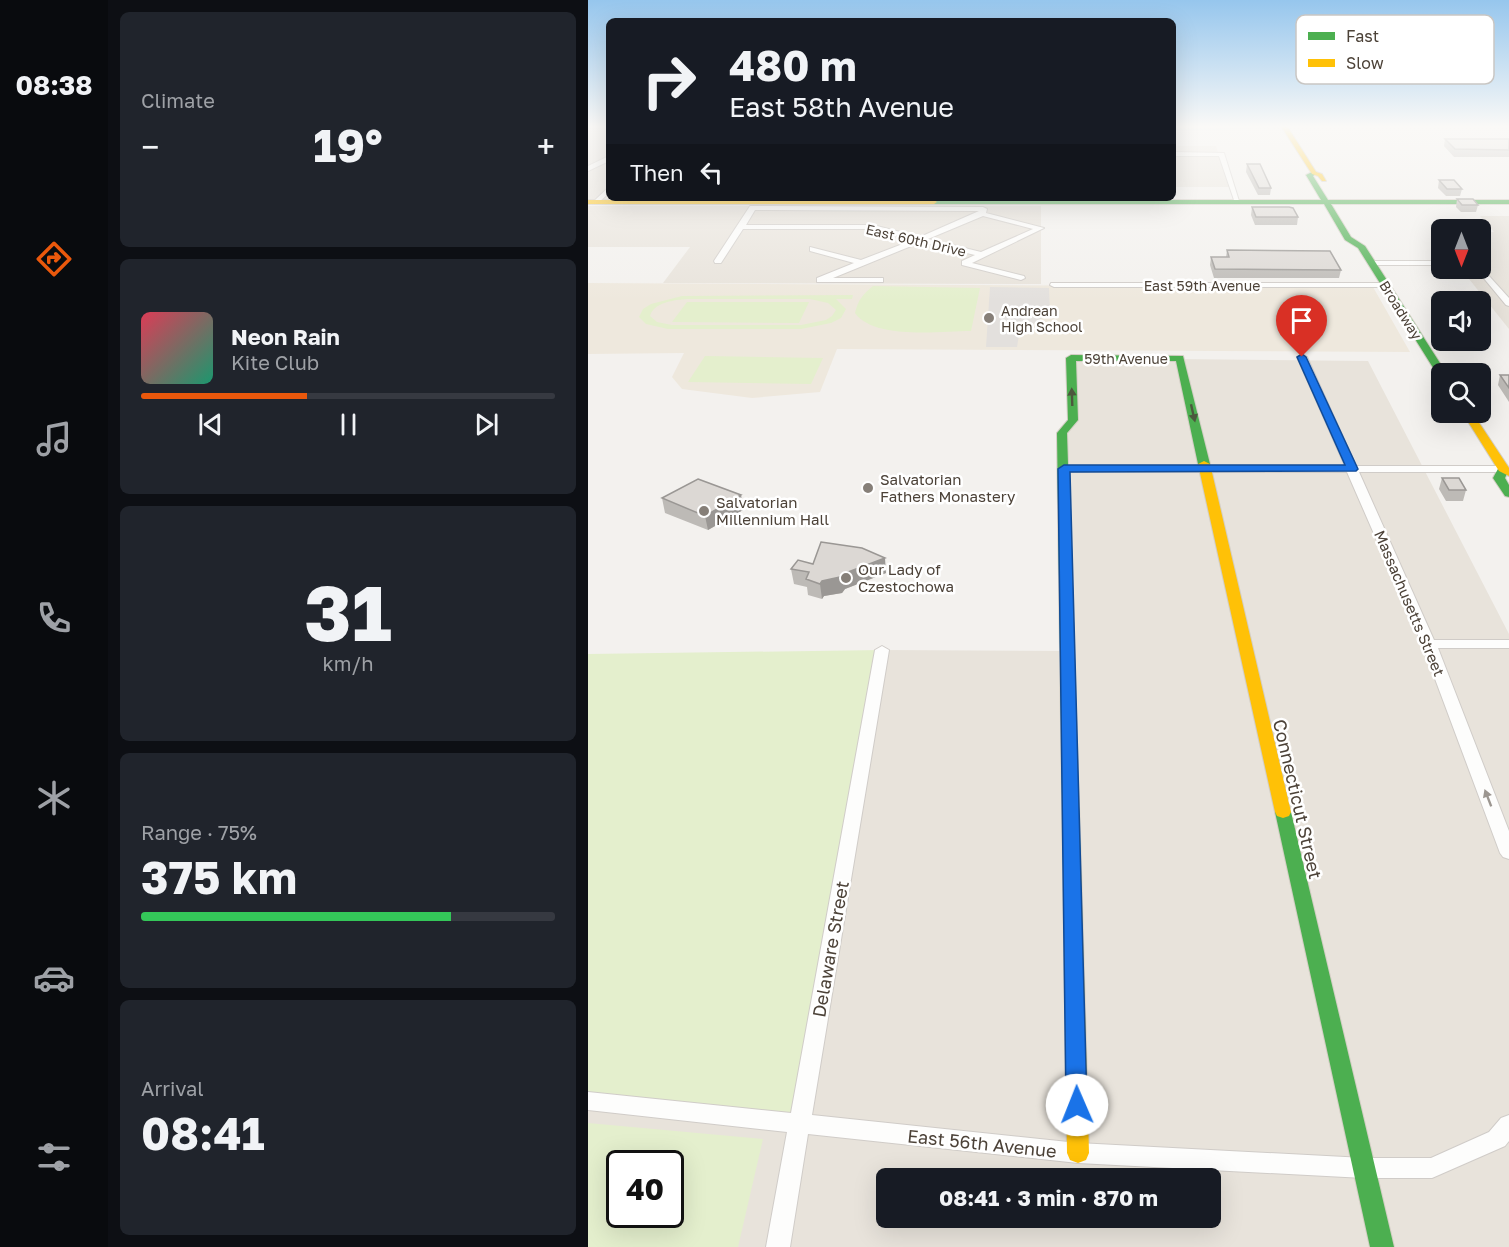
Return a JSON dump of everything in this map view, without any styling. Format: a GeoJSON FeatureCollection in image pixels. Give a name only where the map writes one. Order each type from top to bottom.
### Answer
{"type":"FeatureCollection","features":[{"type":"Feature","properties":{"kind":"main road","name":"Broadway"},"geometry":{"type":"LineString","coordinates":[[1317,184],[1360,238],[1361,246],[1435,363]]}},
{"type":"Feature","properties":{"kind":"main road"},"geometry":{"type":"LineString","coordinates":[[1176,200],[1509,202]]}},
{"type":"Feature","properties":{"kind":"main road"},"geometry":{"type":"LineString","coordinates":[[592,202],[686,201]]}},
{"type":"Feature","properties":{"kind":"main road"},"geometry":{"type":"LineString","coordinates":[[810,201],[869,203],[932,201]]}},
{"type":"Feature","properties":{"kind":"main road","name":"59th Avenue"},"geometry":{"type":"LineString","coordinates":[[1064,469],[1062,433],[1073,420],[1071,358],[1180,358]]}},
{"type":"Feature","properties":{"kind":"main road","name":"Connecticut Street"},"geometry":{"type":"LineString","coordinates":[[1180,358],[1382,1247]]}},
{"type":"Feature","properties":{"kind":"main road"},"geometry":{"type":"LineString","coordinates":[[1474,423],[1506,471],[1499,477],[1509,494]]}},
{"type":"Feature","properties":{"kind":"main road"},"geometry":{"type":"LineString","coordinates":[[1064,469],[1078,1153]]}},
{"type":"Feature","properties":{"kind":"street"},"geometry":{"type":"LineString","coordinates":[[1230,184],[1234,201]]}},
{"type":"Feature","properties":{"kind":"street"},"geometry":{"type":"LineString","coordinates":[[592,202],[606,191]]}},
{"type":"Feature","properties":{"kind":"street"},"geometry":{"type":"LineString","coordinates":[[861,227],[869,203]]}},
{"type":"Feature","properties":{"kind":"street"},"geometry":{"type":"LineString","coordinates":[[718,261],[753,208],[869,203],[983,211],[1040,228],[966,263],[1021,278]]}},
{"type":"Feature","properties":{"kind":"street"},"geometry":{"type":"LineString","coordinates":[[880,280],[820,280],[983,211]]}},
{"type":"Feature","properties":{"kind":"street","name":"East 60th Drive"},"geometry":{"type":"LineString","coordinates":[[741,227],[873,227],[982,255]]}},
{"type":"Feature","properties":{"kind":"street"},"geometry":{"type":"LineString","coordinates":[[813,249],[862,262]]}},
{"type":"Feature","properties":{"kind":"street"},"geometry":{"type":"LineString","coordinates":[[1372,263],[1431,263]]}},
{"type":"Feature","properties":{"kind":"street"},"geometry":{"type":"LineString","coordinates":[[1489,279],[1509,303]]}},
{"type":"Feature","properties":{"kind":"street","name":"East 59th Avenue"},"geometry":{"type":"LineString","coordinates":[[1054,285],[1386,285]]}},
{"type":"Feature","properties":{"kind":"street","name":"Massachusetts Street"},"geometry":{"type":"LineString","coordinates":[[1302,357],[1429,644],[1509,853]]}},
{"type":"Feature","properties":{"kind":"street"},"geometry":{"type":"LineString","coordinates":[[1064,469],[1506,471]]}},
{"type":"Feature","properties":{"kind":"street"},"geometry":{"type":"LineString","coordinates":[[1429,644],[1509,644]]}},
{"type":"Feature","properties":{"kind":"street","name":"Delaware Street"},"geometry":{"type":"LineString","coordinates":[[778,1247],[882,650]]}},
{"type":"Feature","properties":{"kind":"street","name":"East 56th Avenue"},"geometry":{"type":"LineString","coordinates":[[588,1101],[1078,1153],[1364,1168],[1432,1168],[1497,1139],[1509,1125]]}},
{"type":"Feature","properties":{"kind":"shaded area"},"geometry":{"type":"Polygon","coordinates":[[[588,184],[606,184],[606,200],[588,200],[588,184]]]}},
{"type":"Feature","properties":{"kind":"shaded area"},"geometry":{"type":"Polygon","coordinates":[[[1176,184],[1228,184],[1229,187],[1176,187],[1176,184]]]}},
{"type":"Feature","properties":{"kind":"shaded area"},"geometry":{"type":"Polygon","coordinates":[[[588,206],[1041,206],[1041,284],[663,283],[690,247],[588,247],[588,206]]]}},
{"type":"Feature","properties":{"kind":"shaded area"},"geometry":{"type":"Polygon","coordinates":[[[1480,216],[1509,216],[1509,329],[1491,306],[1491,291],[1479,291],[1469,279],[1491,279],[1491,232],[1494,232],[1491,229],[1491,219],[1483,219],[1480,216]]]}},
{"type":"Feature","properties":{"kind":"shaded area","name":"Andrean High School"},"geometry":{"type":"Polygon","coordinates":[[[588,283],[1373,287],[1410,352],[837,349],[820,392],[752,398],[682,389],[672,377],[684,353],[588,354],[588,283]]]}},
{"type":"Feature","properties":{"kind":"shaded area"},"geometry":{"type":"Polygon","coordinates":[[[990,287],[1049,288],[1050,312],[1019,335],[1017,347],[986,347],[990,287]]]}},
{"type":"Feature","properties":{"kind":"shaded area"},"geometry":{"type":"Polygon","coordinates":[[[1071,358],[1368,361],[1509,634],[1509,1247],[588,1247],[588,1101],[882,650],[1067,651],[1062,433],[1073,420],[1071,358]]]}},
{"type":"Feature","properties":{"kind":"green space"},"geometry":{"type":"Polygon","coordinates":[[[873,286],[980,288],[971,331],[892,331],[864,322],[855,313],[861,298],[873,286]]]}},
{"type":"Feature","properties":{"kind":"green space"},"geometry":{"type":"Polygon","coordinates":[[[853,295],[852,299],[836,299],[846,309],[841,318],[831,323],[801,329],[668,329],[646,324],[639,317],[643,309],[651,304],[682,296],[853,295]],[[682,299],[660,305],[652,311],[650,316],[657,322],[672,325],[801,325],[826,320],[836,310],[828,303],[810,299],[682,299]]]}},
{"type":"Feature","properties":{"kind":"green space"},"geometry":{"type":"Polygon","coordinates":[[[687,302],[809,302],[799,323],[672,322],[687,302]]]}},
{"type":"Feature","properties":{"kind":"green space"},"geometry":{"type":"Polygon","coordinates":[[[705,356],[823,358],[811,384],[688,382],[705,356]]]}},
{"type":"Feature","properties":{"kind":"green space"},"geometry":{"type":"Polygon","coordinates":[[[882,650],[799,1122],[588,1101],[588,654],[882,650]]]}},
{"type":"Feature","properties":{"kind":"green space"},"geometry":{"type":"Polygon","coordinates":[[[588,1123],[763,1139],[738,1247],[588,1247],[588,1123]]]}},
{"type":"Feature","properties":{"kind":"building"},"geometry":{"type":"Polygon","coordinates":[[[1257,184],[1269,184],[1271,188],[1259,188],[1257,184]]]}},
{"type":"Feature","properties":{"kind":"building"},"geometry":{"type":"Polygon","coordinates":[[[1443,184],[1458,184],[1462,189],[1447,189],[1443,184]]]}},
{"type":"Feature","properties":{"kind":"building"},"geometry":{"type":"Polygon","coordinates":[[[1457,199],[1473,199],[1478,205],[1462,205],[1457,199]]]}},
{"type":"Feature","properties":{"kind":"building"},"geometry":{"type":"Polygon","coordinates":[[[1252,207],[1289,207],[1293,208],[1298,217],[1256,217],[1252,207]]]}},
{"type":"Feature","properties":{"kind":"building"},"geometry":{"type":"Polygon","coordinates":[[[1227,250],[1330,251],[1341,270],[1215,269],[1211,257],[1229,257],[1227,250]]]}},
{"type":"Feature","properties":{"kind":"building"},"geometry":{"type":"Polygon","coordinates":[[[1500,375],[1509,375],[1509,388],[1500,375]]]}},
{"type":"Feature","properties":{"kind":"building"},"geometry":{"type":"Polygon","coordinates":[[[1442,478],[1459,478],[1466,490],[1449,490],[1442,478]]]}},
{"type":"Feature","properties":{"kind":"building"},"geometry":{"type":"Polygon","coordinates":[[[698,479],[741,495],[705,516],[662,498],[698,479]]]}},
{"type":"Feature","properties":{"kind":"building"},"geometry":{"type":"Polygon","coordinates":[[[821,542],[862,548],[885,558],[840,577],[822,581],[820,584],[806,579],[809,572],[791,569],[798,560],[813,564],[821,542]]]}},
{"type":"Feature","properties":{"kind":"traffic: fast"},"geometry":{"type":"LineString","coordinates":[[1315,184],[1348,238],[1361,246],[1435,363]]}},
{"type":"Feature","properties":{"kind":"traffic: fast"},"geometry":{"type":"LineString","coordinates":[[1400,201],[1509,202]]}},
{"type":"Feature","properties":{"kind":"traffic: fast"},"geometry":{"type":"LineString","coordinates":[[934,202],[1412,202]]}},
{"type":"Feature","properties":{"kind":"traffic: fast"},"geometry":{"type":"LineString","coordinates":[[1072,868],[1062,433],[1073,420],[1071,358],[1180,358],[1204,464]]}},
{"type":"Feature","properties":{"kind":"traffic: fast"},"geometry":{"type":"LineString","coordinates":[[1503,469],[1499,478],[1509,494]]}},
{"type":"Feature","properties":{"kind":"traffic: fast"},"geometry":{"type":"LineString","coordinates":[[1283,812],[1382,1247]]}},
{"type":"Feature","properties":{"kind":"traffic: slow"},"geometry":{"type":"LineString","coordinates":[[588,202],[934,202]]}},
{"type":"Feature","properties":{"kind":"traffic: slow"},"geometry":{"type":"LineString","coordinates":[[1474,423],[1503,469],[1509,473]]}},
{"type":"Feature","properties":{"kind":"traffic: slow"},"geometry":{"type":"LineString","coordinates":[[1204,464],[1283,812]]}},
{"type":"Feature","properties":{"kind":"traffic: slow"},"geometry":{"type":"LineString","coordinates":[[1072,868],[1078,1153]]}},
{"type":"Feature","properties":{"kind":"place","name":"Andrean High School"},"geometry":{"type":"Point","coordinates":[989,318]}},
{"type":"Feature","properties":{"kind":"place","name":"Salvatorian Fathers Monastery"},"geometry":{"type":"Point","coordinates":[868,488]}},
{"type":"Feature","properties":{"kind":"place","name":"Salvatorian Millennium Hall"},"geometry":{"type":"Point","coordinates":[704,511]}},
{"type":"Feature","properties":{"kind":"place","name":"Our Lady of Czestochowa"},"geometry":{"type":"Point","coordinates":[846,578]}},
{"type":"Feature","properties":{"kind":"route"},"geometry":{"type":"LineString","coordinates":[[1077,1105],[1064,469],[1352,469],[1302,357]]}}]}
